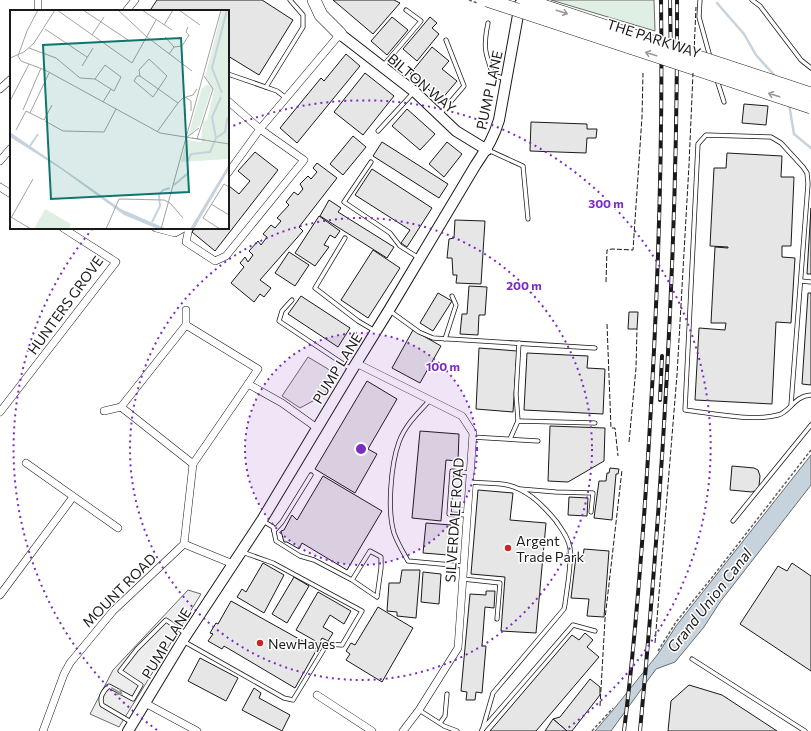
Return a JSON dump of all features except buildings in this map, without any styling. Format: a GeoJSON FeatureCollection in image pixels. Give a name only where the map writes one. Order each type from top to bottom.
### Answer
{"type":"FeatureCollection","features":[{"type":"Feature","properties":{"kind":"highway"},"geometry":{"type":"LineString","coordinates":[[314,0],[321,15],[340,34]]}},
{"type":"Feature","properties":{"kind":"highway","name":"THE PARKWAY"},"geometry":{"type":"LineString","coordinates":[[487,0],[811,107]]}},
{"type":"Feature","properties":{"kind":"highway","name":"THE PARKWAY"},"geometry":{"type":"LineString","coordinates":[[525,0],[811,94]]}},
{"type":"Feature","properties":{"kind":"street"},"geometry":{"type":"LineString","coordinates":[[127,10],[135,0]]}},
{"type":"Feature","properties":{"kind":"street","name":"PUMP LANE"},"geometry":{"type":"LineString","coordinates":[[130,727],[185,637],[262,520],[475,166],[487,150],[495,134],[499,120],[521,0]]}},
{"type":"Feature","properties":{"kind":"street"},"geometry":{"type":"LineString","coordinates":[[229,172],[260,129],[340,34]]}},
{"type":"Feature","properties":{"kind":"street","name":"BILTON WAY"},"geometry":{"type":"LineString","coordinates":[[340,34],[414,92],[456,131],[487,150]]}},
{"type":"Feature","properties":{"kind":"street"},"geometry":{"type":"LineString","coordinates":[[0,89],[10,80]]}},
{"type":"Feature","properties":{"kind":"street"},"geometry":{"type":"LineString","coordinates":[[189,229],[186,242],[215,260],[226,256],[304,160],[260,129],[229,103]]}},
{"type":"Feature","properties":{"kind":"street"},"geometry":{"type":"LineString","coordinates":[[0,161],[10,149]]}},
{"type":"Feature","properties":{"kind":"street"},"geometry":{"type":"LineString","coordinates":[[0,187],[10,193]]}},
{"type":"Feature","properties":{"kind":"street","name":"HUNTERS GROVE"},"geometry":{"type":"LineString","coordinates":[[0,412],[116,262],[65,229]]}},
{"type":"Feature","properties":{"kind":"street"},"geometry":{"type":"LineString","coordinates":[[161,229],[175,232],[182,229]]}},
{"type":"Feature","properties":{"kind":"street"},"geometry":{"type":"LineString","coordinates":[[104,411],[121,408],[186,325],[186,310]]}},
{"type":"Feature","properties":{"kind":"street"},"geometry":{"type":"LineString","coordinates":[[186,325],[258,369],[193,464],[184,544],[233,564]]}},
{"type":"Feature","properties":{"kind":"street","name":"SILVERDALE ROAD"},"geometry":{"type":"LineString","coordinates":[[354,366],[462,416],[473,433],[458,648],[419,710],[403,731]]}},
{"type":"Feature","properties":{"kind":"street"},"geometry":{"type":"LineString","coordinates":[[248,384],[282,403],[317,428]]}},
{"type":"Feature","properties":{"kind":"street"},"geometry":{"type":"LineString","coordinates":[[121,408],[193,464]]}},
{"type":"Feature","properties":{"kind":"street"},"geometry":{"type":"LineString","coordinates":[[26,463],[118,528]]}},
{"type":"Feature","properties":{"kind":"street"},"geometry":{"type":"LineString","coordinates":[[0,595],[73,497]]}},
{"type":"Feature","properties":{"kind":"street","name":"MOUNT ROAD"},"geometry":{"type":"LineString","coordinates":[[43,731],[64,674],[74,657],[113,611],[184,544]]}},
{"type":"Feature","properties":{"kind":"street"},"geometry":{"type":"LineString","coordinates":[[317,695],[372,731]]}},
{"type":"Feature","properties":{"kind":"street"},"geometry":{"type":"LineString","coordinates":[[145,703],[197,731]]}},
{"type":"Feature","properties":{"kind":"lane"},"geometry":{"type":"LineString","coordinates":[[266,88],[303,27],[303,15],[290,0]]}},
{"type":"Feature","properties":{"kind":"lane"},"geometry":{"type":"LineString","coordinates":[[700,0],[699,17],[724,102]]}},
{"type":"Feature","properties":{"kind":"lane"},"geometry":{"type":"LineString","coordinates":[[752,0],[760,6],[801,60],[811,68]]}},
{"type":"Feature","properties":{"kind":"lane"},"geometry":{"type":"LineString","coordinates":[[382,67],[421,21],[406,10]]}},
{"type":"Feature","properties":{"kind":"lane"},"geometry":{"type":"LineString","coordinates":[[488,23],[485,49],[493,75],[507,80]]}},
{"type":"Feature","properties":{"kind":"lane"},"geometry":{"type":"LineString","coordinates":[[439,115],[464,86],[446,40]]}},
{"type":"Feature","properties":{"kind":"lane"},"geometry":{"type":"LineString","coordinates":[[229,74],[278,91],[286,98]]}},
{"type":"Feature","properties":{"kind":"lane"},"geometry":{"type":"LineString","coordinates":[[378,131],[414,92]]}},
{"type":"Feature","properties":{"kind":"lane"},"geometry":{"type":"LineString","coordinates":[[791,405],[809,173],[781,143],[771,137],[706,135],[698,144],[685,410],[750,418],[779,415],[803,396],[811,395]]}},
{"type":"Feature","properties":{"kind":"lane"},"geometry":{"type":"LineString","coordinates":[[487,150],[523,166],[528,219]]}},
{"type":"Feature","properties":{"kind":"lane"},"geometry":{"type":"LineString","coordinates":[[371,162],[344,202],[390,233],[400,246],[420,259]]}},
{"type":"Feature","properties":{"kind":"lane"},"geometry":{"type":"LineString","coordinates":[[345,238],[315,288],[358,321],[376,332]]}},
{"type":"Feature","properties":{"kind":"lane"},"geometry":{"type":"LineString","coordinates":[[801,281],[811,282]]}},
{"type":"Feature","properties":{"kind":"lane"},"geometry":{"type":"LineString","coordinates":[[445,339],[456,307],[456,303],[452,296]]}},
{"type":"Feature","properties":{"kind":"lane"},"geometry":{"type":"LineString","coordinates":[[292,300],[282,312],[279,321],[354,366]]}},
{"type":"Feature","properties":{"kind":"lane"},"geometry":{"type":"LineString","coordinates":[[389,310],[419,332],[433,338],[595,348]]}},
{"type":"Feature","properties":{"kind":"lane"},"geometry":{"type":"LineString","coordinates":[[510,439],[518,421],[516,394],[519,343]]}},
{"type":"Feature","properties":{"kind":"lane"},"geometry":{"type":"LineString","coordinates":[[430,400],[409,424],[399,441],[392,472],[391,512],[394,533],[408,561],[464,566]]}},
{"type":"Feature","properties":{"kind":"lane"},"geometry":{"type":"LineString","coordinates":[[518,421],[595,423]]}},
{"type":"Feature","properties":{"kind":"lane"},"geometry":{"type":"LineString","coordinates":[[733,522],[811,424]]}},
{"type":"Feature","properties":{"kind":"lane"},"geometry":{"type":"LineString","coordinates":[[472,437],[538,440]]}},
{"type":"Feature","properties":{"kind":"lane"},"geometry":{"type":"LineString","coordinates":[[467,515],[449,514],[452,471],[470,472]]}},
{"type":"Feature","properties":{"kind":"lane"},"geometry":{"type":"LineString","coordinates":[[274,532],[282,522],[311,475]]}},
{"type":"Feature","properties":{"kind":"lane"},"geometry":{"type":"LineString","coordinates":[[469,482],[502,484],[519,489],[593,493],[591,512]]}},
{"type":"Feature","properties":{"kind":"lane"},"geometry":{"type":"LineString","coordinates":[[482,731],[493,693],[562,612],[565,604],[570,552],[568,540],[550,513],[534,498],[519,489]]}},
{"type":"Feature","properties":{"kind":"lane"},"geometry":{"type":"LineString","coordinates":[[262,520],[273,527],[276,541],[300,556],[314,560],[352,580],[377,597],[381,557],[370,551],[352,580]]}},
{"type":"Feature","properties":{"kind":"lane"},"geometry":{"type":"LineString","coordinates":[[130,727],[102,705],[100,701],[102,694],[110,686],[134,699],[141,685],[120,671],[137,649],[166,620],[185,637],[284,698],[292,700],[327,644],[342,645],[362,611],[273,563],[241,552]]}},
{"type":"Feature","properties":{"kind":"lane"},"geometry":{"type":"LineString","coordinates":[[463,579],[500,583],[497,619]]}},
{"type":"Feature","properties":{"kind":"lane"},"geometry":{"type":"LineString","coordinates":[[482,731],[573,625],[595,631]]}},
{"type":"Feature","properties":{"kind":"lane"},"geometry":{"type":"LineString","coordinates":[[692,659],[805,731]]}},
{"type":"Feature","properties":{"kind":"lane"},"geometry":{"type":"LineString","coordinates":[[440,723],[445,716],[447,694]]}},
{"type":"Feature","properties":{"kind":"lane"},"geometry":{"type":"LineString","coordinates":[[419,710],[440,723],[457,731]]}},
{"type":"Feature","properties":{"kind":"path"},"geometry":{"type":"LineString","coordinates":[[658,651],[676,622],[811,450]]}},
{"type":"Feature","properties":{"kind":"path"},"geometry":{"type":"LineString","coordinates":[[592,731],[613,708]]}},
{"type":"Feature","properties":{"kind":"green space"},"geometry":{"type":"Polygon","coordinates":[[[551,0],[654,0],[655,31],[551,0]]]}},
{"type":"Feature","properties":{"kind":"shaded area"},"geometry":{"type":"Polygon","coordinates":[[[308,357],[328,369],[334,378],[324,395],[300,408],[282,396],[308,357]]]}},
{"type":"Feature","properties":{"kind":"shaded area"},"geometry":{"type":"Polygon","coordinates":[[[188,590],[201,594],[119,727],[90,714],[113,670],[188,590]]]}},
{"type":"Feature","properties":{"kind":"water","name":"Grand Union Canal"},"geometry":{"type":"Polygon","coordinates":[[[811,455],[811,485],[720,602],[704,627],[675,662],[656,669],[611,731],[595,731],[658,654],[676,626],[811,455]]]}},
{"type":"Feature","properties":{"kind":"waterway"},"geometry":{"type":"LineString","coordinates":[[717,3],[744,34],[756,55],[776,77]]}},
{"type":"Feature","properties":{"kind":"waterway"},"geometry":{"type":"LineString","coordinates":[[789,104],[794,134],[811,148]]}},
{"type":"Feature","properties":{"kind":"railway"},"geometry":{"type":"LineString","coordinates":[[624,731],[639,586],[652,386],[660,165],[661,0]]}},
{"type":"Feature","properties":{"kind":"railway"},"geometry":{"type":"LineString","coordinates":[[670,0],[671,66]]}},
{"type":"Feature","properties":{"kind":"railway"},"geometry":{"type":"LineString","coordinates":[[640,731],[656,549],[668,366],[675,183],[677,0]]}},
{"type":"Feature","properties":{"kind":"railway"},"geometry":{"type":"LineString","coordinates":[[660,400],[662,356]]}},
{"type":"Feature","properties":{"kind":"fence"},"geometry":{"type":"LineString","coordinates":[[694,53],[696,7]]}},
{"type":"Feature","properties":{"kind":"fence"},"geometry":{"type":"LineString","coordinates":[[606,282],[607,250],[633,250],[642,117],[643,73]]}},
{"type":"Feature","properties":{"kind":"fence"},"geometry":{"type":"LineString","coordinates":[[655,643],[677,375],[693,73]]}},
{"type":"Feature","properties":{"kind":"fence"},"geometry":{"type":"LineString","coordinates":[[607,324],[611,428],[615,428],[618,456]]}},
{"type":"Feature","properties":{"kind":"fence"},"geometry":{"type":"LineString","coordinates":[[629,442],[636,368],[637,329]]}},
{"type":"Feature","properties":{"kind":"fence"},"geometry":{"type":"LineString","coordinates":[[600,706],[605,619],[622,470]]}},
{"type":"Feature","properties":{"kind":"place","name":"Argent Trade Park"},"geometry":{"type":"Point","coordinates":[508,548]}},
{"type":"Feature","properties":{"kind":"place","name":"NewHayes"},"geometry":{"type":"Point","coordinates":[260,643]}}]}
